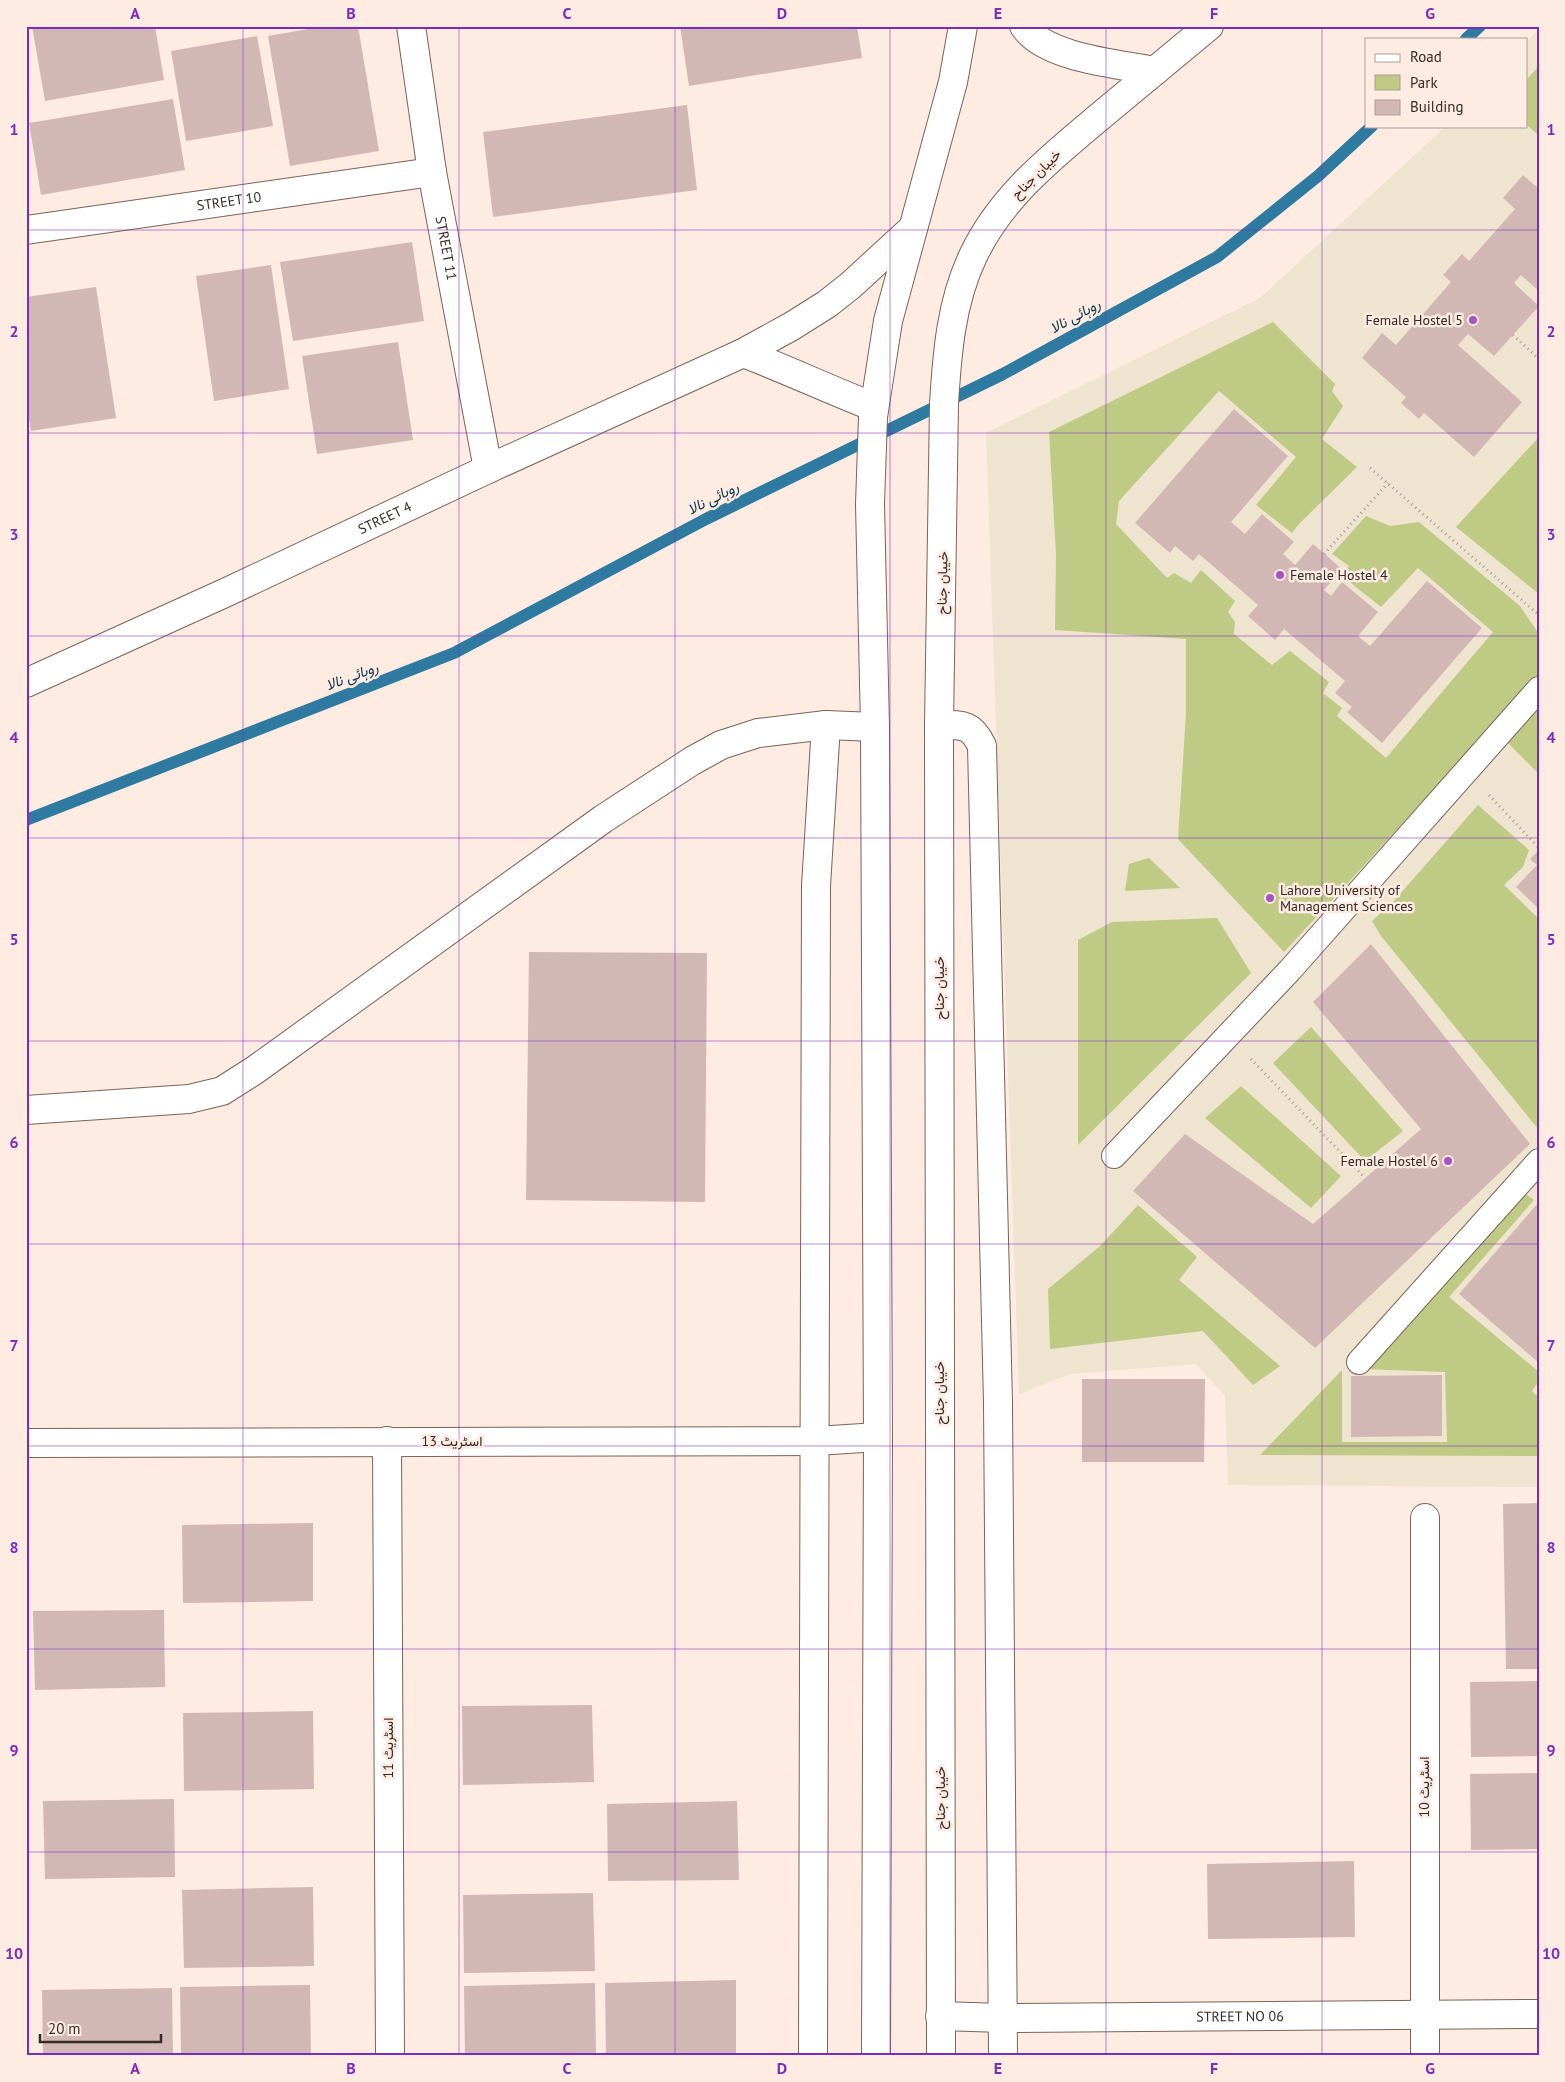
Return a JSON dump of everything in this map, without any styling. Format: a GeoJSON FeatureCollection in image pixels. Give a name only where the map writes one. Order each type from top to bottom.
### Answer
{"type":"FeatureCollection","features":[{"type":"Feature","properties":{"kind":"street","name":"STREET 11"},"geometry":{"type":"LineString","coordinates":[[411,26],[432,172],[488,469]]}},
{"type":"Feature","properties":{"kind":"street"},"geometry":{"type":"LineString","coordinates":[[876,2056],[878,1437],[875,727],[870,504],[874,412],[888,320],[953,82],[963,26]]}},
{"type":"Feature","properties":{"kind":"street"},"geometry":{"type":"LineString","coordinates":[[1024,26],[1030,35],[1047,46],[1073,55],[1155,71]]}},
{"type":"Feature","properties":{"kind":"street","name":"خیبان جناح"},"geometry":{"type":"LineString","coordinates":[[940,2056],[939,725],[944,404],[947,357],[958,298],[972,257],[990,226],[1024,182],[1209,26]]}},
{"type":"Feature","properties":{"kind":"street","name":"STREET 10"},"geometry":{"type":"LineString","coordinates":[[26,230],[432,172]]}},
{"type":"Feature","properties":{"kind":"street","name":"STREET 4"},"geometry":{"type":"LineString","coordinates":[[26,682],[236,588],[488,469],[743,353],[827,304],[850,286],[913,228]]}},
{"type":"Feature","properties":{"kind":"street"},"geometry":{"type":"LineString","coordinates":[[743,353],[798,374],[874,412]]}},
{"type":"Feature","properties":{"kind":"street"},"geometry":{"type":"LineString","coordinates":[[939,725],[965,725],[976,733],[982,746],[998,1393],[1004,2056]]}},
{"type":"Feature","properties":{"kind":"street"},"geometry":{"type":"LineString","coordinates":[[26,1110],[189,1099],[222,1091],[255,1070],[603,819],[692,761],[721,745],[758,733],[826,726],[875,727]]}},
{"type":"Feature","properties":{"kind":"street"},"geometry":{"type":"LineString","coordinates":[[813,2056],[816,886],[826,726]]}},
{"type":"Feature","properties":{"kind":"street","name":"اسٹریٹ 13"},"geometry":{"type":"LineString","coordinates":[[26,1443],[816,1441],[878,1437]]}},
{"type":"Feature","properties":{"kind":"street","name":"اسٹریٹ 11"},"geometry":{"type":"LineString","coordinates":[[387,1441],[390,2056]]}},
{"type":"Feature","properties":{"kind":"street","name":"اسٹریٹ 10"},"geometry":{"type":"LineString","coordinates":[[1424,1518],[1424,2056]]}},
{"type":"Feature","properties":{"kind":"street","name":"STREET NO 06"},"geometry":{"type":"LineString","coordinates":[[940,2016],[1003,2018],[1539,2014]]}},
{"type":"Feature","properties":{"kind":"lane"},"geometry":{"type":"LineString","coordinates":[[1114,1156],[1290,970],[1539,689]]}},
{"type":"Feature","properties":{"kind":"lane"},"geometry":{"type":"LineString","coordinates":[[1359,1362],[1539,1161]]}},
{"type":"Feature","properties":{"kind":"path"},"geometry":{"type":"LineString","coordinates":[[1513,335],[1539,359]]}},
{"type":"Feature","properties":{"kind":"path"},"geometry":{"type":"LineString","coordinates":[[1370,468],[1539,615]]}},
{"type":"Feature","properties":{"kind":"path"},"geometry":{"type":"LineString","coordinates":[[1324,554],[1388,484]]}},
{"type":"Feature","properties":{"kind":"path"},"geometry":{"type":"LineString","coordinates":[[1466,771],[1539,848]]}},
{"type":"Feature","properties":{"kind":"path"},"geometry":{"type":"LineString","coordinates":[[1229,1035],[1365,1178]]}},
{"type":"Feature","properties":{"kind":"shaded area","name":"Lahore University of Management Sciences"},"geometry":{"type":"Polygon","coordinates":[[[1539,29],[1539,1487],[1228,1485],[1225,1396],[1196,1364],[1071,1374],[1019,1394],[986,433],[1260,298],[1444,128],[1528,128],[1528,40],[1539,29]]]}},
{"type":"Feature","properties":{"kind":"green space"},"geometry":{"type":"Polygon","coordinates":[[[1539,66],[1539,136],[1528,126],[1528,78],[1539,66]]]}},
{"type":"Feature","properties":{"kind":"green space"},"geometry":{"type":"Polygon","coordinates":[[[1273,322],[1335,384],[1332,391],[1343,406],[1322,439],[1357,467],[1292,533],[1256,505],[1296,457],[1219,391],[1119,501],[1116,524],[1167,578],[1174,573],[1191,583],[1201,570],[1235,601],[1228,612],[1235,622],[1234,634],[1272,665],[1290,651],[1329,682],[1323,693],[1342,708],[1337,716],[1386,758],[1493,632],[1418,568],[1381,607],[1342,576],[1349,566],[1332,554],[1366,516],[1390,526],[1419,522],[1520,606],[1539,634],[1539,676],[1284,952],[1178,839],[1186,713],[1186,639],[1055,630],[1056,555],[1049,432],[1273,322]]]}},
{"type":"Feature","properties":{"kind":"green space"},"geometry":{"type":"Polygon","coordinates":[[[1539,437],[1539,594],[1456,527],[1539,437]]]}},
{"type":"Feature","properties":{"kind":"green space"},"geometry":{"type":"Polygon","coordinates":[[[1539,707],[1539,774],[1506,741],[1539,707]]]}},
{"type":"Feature","properties":{"kind":"green space"},"geometry":{"type":"Polygon","coordinates":[[[1478,805],[1529,850],[1523,867],[1504,885],[1539,919],[1539,1130],[1381,936],[1372,921],[1393,902],[1478,805]]]}},
{"type":"Feature","properties":{"kind":"green space"},"geometry":{"type":"Polygon","coordinates":[[[1149,858],[1180,888],[1125,891],[1129,864],[1149,858]]]}},
{"type":"Feature","properties":{"kind":"green space"},"geometry":{"type":"Polygon","coordinates":[[[1217,918],[1251,973],[1078,1145],[1078,940],[1112,922],[1217,918]]]}},
{"type":"Feature","properties":{"kind":"green space"},"geometry":{"type":"Polygon","coordinates":[[[1311,1027],[1403,1131],[1365,1161],[1273,1063],[1311,1027]]]}},
{"type":"Feature","properties":{"kind":"green space"},"geometry":{"type":"Polygon","coordinates":[[[1241,1086],[1341,1176],[1311,1208],[1205,1118],[1241,1086]]]}},
{"type":"Feature","properties":{"kind":"green space"},"geometry":{"type":"Polygon","coordinates":[[[1520,1190],[1534,1200],[1449,1297],[1539,1372],[1539,1381],[1532,1391],[1539,1398],[1539,1456],[1260,1455],[1342,1370],[1342,1442],[1447,1442],[1445,1372],[1361,1369],[1520,1190]]]}},
{"type":"Feature","properties":{"kind":"green space"},"geometry":{"type":"Polygon","coordinates":[[[1138,1205],[1197,1257],[1179,1280],[1280,1366],[1253,1385],[1203,1331],[1050,1349],[1048,1289],[1100,1246],[1138,1205]]]}},
{"type":"Feature","properties":{"kind":"building"},"geometry":{"type":"Polygon","coordinates":[[[32,26],[155,26],[164,80],[45,101],[32,26]]]}},
{"type":"Feature","properties":{"kind":"building"},"geometry":{"type":"Polygon","coordinates":[[[325,26],[358,26],[379,151],[290,166],[268,36],[325,26]]]}},
{"type":"Feature","properties":{"kind":"building"},"geometry":{"type":"Polygon","coordinates":[[[680,26],[857,26],[862,58],[689,86],[680,26]]]}},
{"type":"Feature","properties":{"kind":"building"},"geometry":{"type":"Polygon","coordinates":[[[257,36],[273,126],[186,141],[171,51],[257,36]]]}},
{"type":"Feature","properties":{"kind":"building"},"geometry":{"type":"Polygon","coordinates":[[[173,99],[185,170],[41,195],[29,123],[173,99]]]}},
{"type":"Feature","properties":{"kind":"building"},"geometry":{"type":"Polygon","coordinates":[[[687,105],[697,190],[493,217],[483,132],[687,105]]]}},
{"type":"Feature","properties":{"kind":"building","name":"Female Hostel 5"},"geometry":{"type":"Polygon","coordinates":[[[1523,175],[1539,189],[1539,291],[1521,275],[1514,283],[1539,306],[1494,356],[1468,334],[1458,345],[1522,402],[1474,457],[1424,413],[1419,419],[1401,403],[1406,397],[1362,358],[1382,333],[1396,345],[1451,282],[1443,275],[1462,254],[1469,261],[1515,209],[1503,198],[1523,175]]]}},
{"type":"Feature","properties":{"kind":"building"},"geometry":{"type":"Polygon","coordinates":[[[412,242],[424,321],[293,341],[280,262],[412,242]]]}},
{"type":"Feature","properties":{"kind":"building"},"geometry":{"type":"Polygon","coordinates":[[[271,265],[289,389],[214,401],[196,276],[271,265]]]}},
{"type":"Feature","properties":{"kind":"building"},"geometry":{"type":"Polygon","coordinates":[[[96,287],[116,418],[31,431],[26,401],[26,297],[96,287]]]}},
{"type":"Feature","properties":{"kind":"building"},"geometry":{"type":"Polygon","coordinates":[[[398,342],[413,440],[317,454],[302,356],[398,342]]]}},
{"type":"Feature","properties":{"kind":"building","name":"Female Hostel 4"},"geometry":{"type":"Polygon","coordinates":[[[1234,409],[1288,456],[1231,522],[1245,534],[1262,514],[1294,542],[1283,554],[1295,565],[1313,544],[1342,569],[1324,590],[1331,596],[1342,582],[1378,612],[1358,636],[1370,646],[1427,581],[1482,628],[1382,743],[1347,712],[1352,707],[1335,693],[1345,681],[1284,629],[1275,640],[1248,616],[1258,605],[1199,554],[1193,561],[1175,546],[1170,553],[1135,523],[1234,409]]]}},
{"type":"Feature","properties":{"kind":"building"},"geometry":{"type":"Polygon","coordinates":[[[1539,850],[1539,909],[1516,887],[1537,865],[1530,859],[1539,850]]]}},
{"type":"Feature","properties":{"kind":"building","name":"Female Hostel 6"},"geometry":{"type":"Polygon","coordinates":[[[1371,944],[1530,1144],[1315,1348],[1133,1191],[1185,1134],[1313,1224],[1421,1129],[1313,1002],[1371,944]]]}},
{"type":"Feature","properties":{"kind":"building"},"geometry":{"type":"Polygon","coordinates":[[[529,952],[707,953],[705,1202],[526,1200],[529,952]]]}},
{"type":"Feature","properties":{"kind":"building"},"geometry":{"type":"Polygon","coordinates":[[[1539,1202],[1539,1363],[1459,1294],[1539,1202]]]}},
{"type":"Feature","properties":{"kind":"building"},"geometry":{"type":"Polygon","coordinates":[[[1442,1375],[1442,1436],[1351,1437],[1351,1376],[1442,1375]]]}},
{"type":"Feature","properties":{"kind":"building"},"geometry":{"type":"Polygon","coordinates":[[[1082,1379],[1205,1379],[1204,1462],[1082,1462],[1082,1379]]]}},
{"type":"Feature","properties":{"kind":"building"},"geometry":{"type":"Polygon","coordinates":[[[1539,1503],[1539,1669],[1506,1669],[1503,1504],[1539,1503]]]}},
{"type":"Feature","properties":{"kind":"building"},"geometry":{"type":"Polygon","coordinates":[[[313,1523],[313,1601],[183,1603],[182,1525],[313,1523]]]}},
{"type":"Feature","properties":{"kind":"building"},"geometry":{"type":"Polygon","coordinates":[[[164,1610],[165,1687],[35,1690],[33,1611],[164,1610]]]}},
{"type":"Feature","properties":{"kind":"building"},"geometry":{"type":"Polygon","coordinates":[[[1539,1681],[1539,1756],[1471,1757],[1470,1682],[1539,1681]]]}},
{"type":"Feature","properties":{"kind":"building"},"geometry":{"type":"Polygon","coordinates":[[[592,1705],[594,1782],[463,1785],[462,1706],[592,1705]]]}},
{"type":"Feature","properties":{"kind":"building"},"geometry":{"type":"Polygon","coordinates":[[[313,1711],[314,1789],[184,1791],[183,1713],[313,1711]]]}},
{"type":"Feature","properties":{"kind":"building"},"geometry":{"type":"Polygon","coordinates":[[[1539,1773],[1539,1849],[1471,1850],[1470,1774],[1539,1773]]]}},
{"type":"Feature","properties":{"kind":"building"},"geometry":{"type":"Polygon","coordinates":[[[174,1799],[175,1877],[45,1879],[43,1801],[174,1799]]]}},
{"type":"Feature","properties":{"kind":"building"},"geometry":{"type":"Polygon","coordinates":[[[737,1801],[739,1880],[608,1881],[607,1804],[737,1801]]]}},
{"type":"Feature","properties":{"kind":"building"},"geometry":{"type":"Polygon","coordinates":[[[1354,1861],[1355,1937],[1208,1939],[1207,1864],[1354,1861]]]}},
{"type":"Feature","properties":{"kind":"building"},"geometry":{"type":"Polygon","coordinates":[[[313,1887],[314,1966],[184,1968],[182,1890],[313,1887]]]}},
{"type":"Feature","properties":{"kind":"building"},"geometry":{"type":"Polygon","coordinates":[[[593,1893],[595,1971],[464,1973],[463,1895],[593,1893]]]}},
{"type":"Feature","properties":{"kind":"building"},"geometry":{"type":"Polygon","coordinates":[[[736,1980],[736,2056],[606,2056],[605,1983],[736,1980]]]}},
{"type":"Feature","properties":{"kind":"building"},"geometry":{"type":"Polygon","coordinates":[[[595,1983],[596,2056],[465,2056],[464,1986],[595,1983]]]}},
{"type":"Feature","properties":{"kind":"building"},"geometry":{"type":"Polygon","coordinates":[[[310,1985],[311,2056],[181,2056],[180,1987],[310,1985]]]}},
{"type":"Feature","properties":{"kind":"building"},"geometry":{"type":"Polygon","coordinates":[[[172,1988],[173,2056],[43,2056],[42,1990],[172,1988]]]}},
{"type":"Feature","properties":{"kind":"waterway","name":"روہائی نالا"},"geometry":{"type":"LineString","coordinates":[[1467,38],[1480,26]]}},
{"type":"Feature","properties":{"kind":"waterway","name":"روہائی نالا"},"geometry":{"type":"LineString","coordinates":[[26,820],[454,653],[706,519],[1003,374],[1217,257],[1318,176],[1370,128]]}},
{"type":"Feature","properties":{"kind":"place","name":"Female Hostel 5"},"geometry":{"type":"Point","coordinates":[1473,320]}},
{"type":"Feature","properties":{"kind":"place","name":"Female Hostel 4"},"geometry":{"type":"Point","coordinates":[1280,575]}},
{"type":"Feature","properties":{"kind":"place","name":"Lahore University of Management Sciences"},"geometry":{"type":"Point","coordinates":[1270,898]}},
{"type":"Feature","properties":{"kind":"place","name":"Female Hostel 6"},"geometry":{"type":"Point","coordinates":[1448,1161]}}]}
